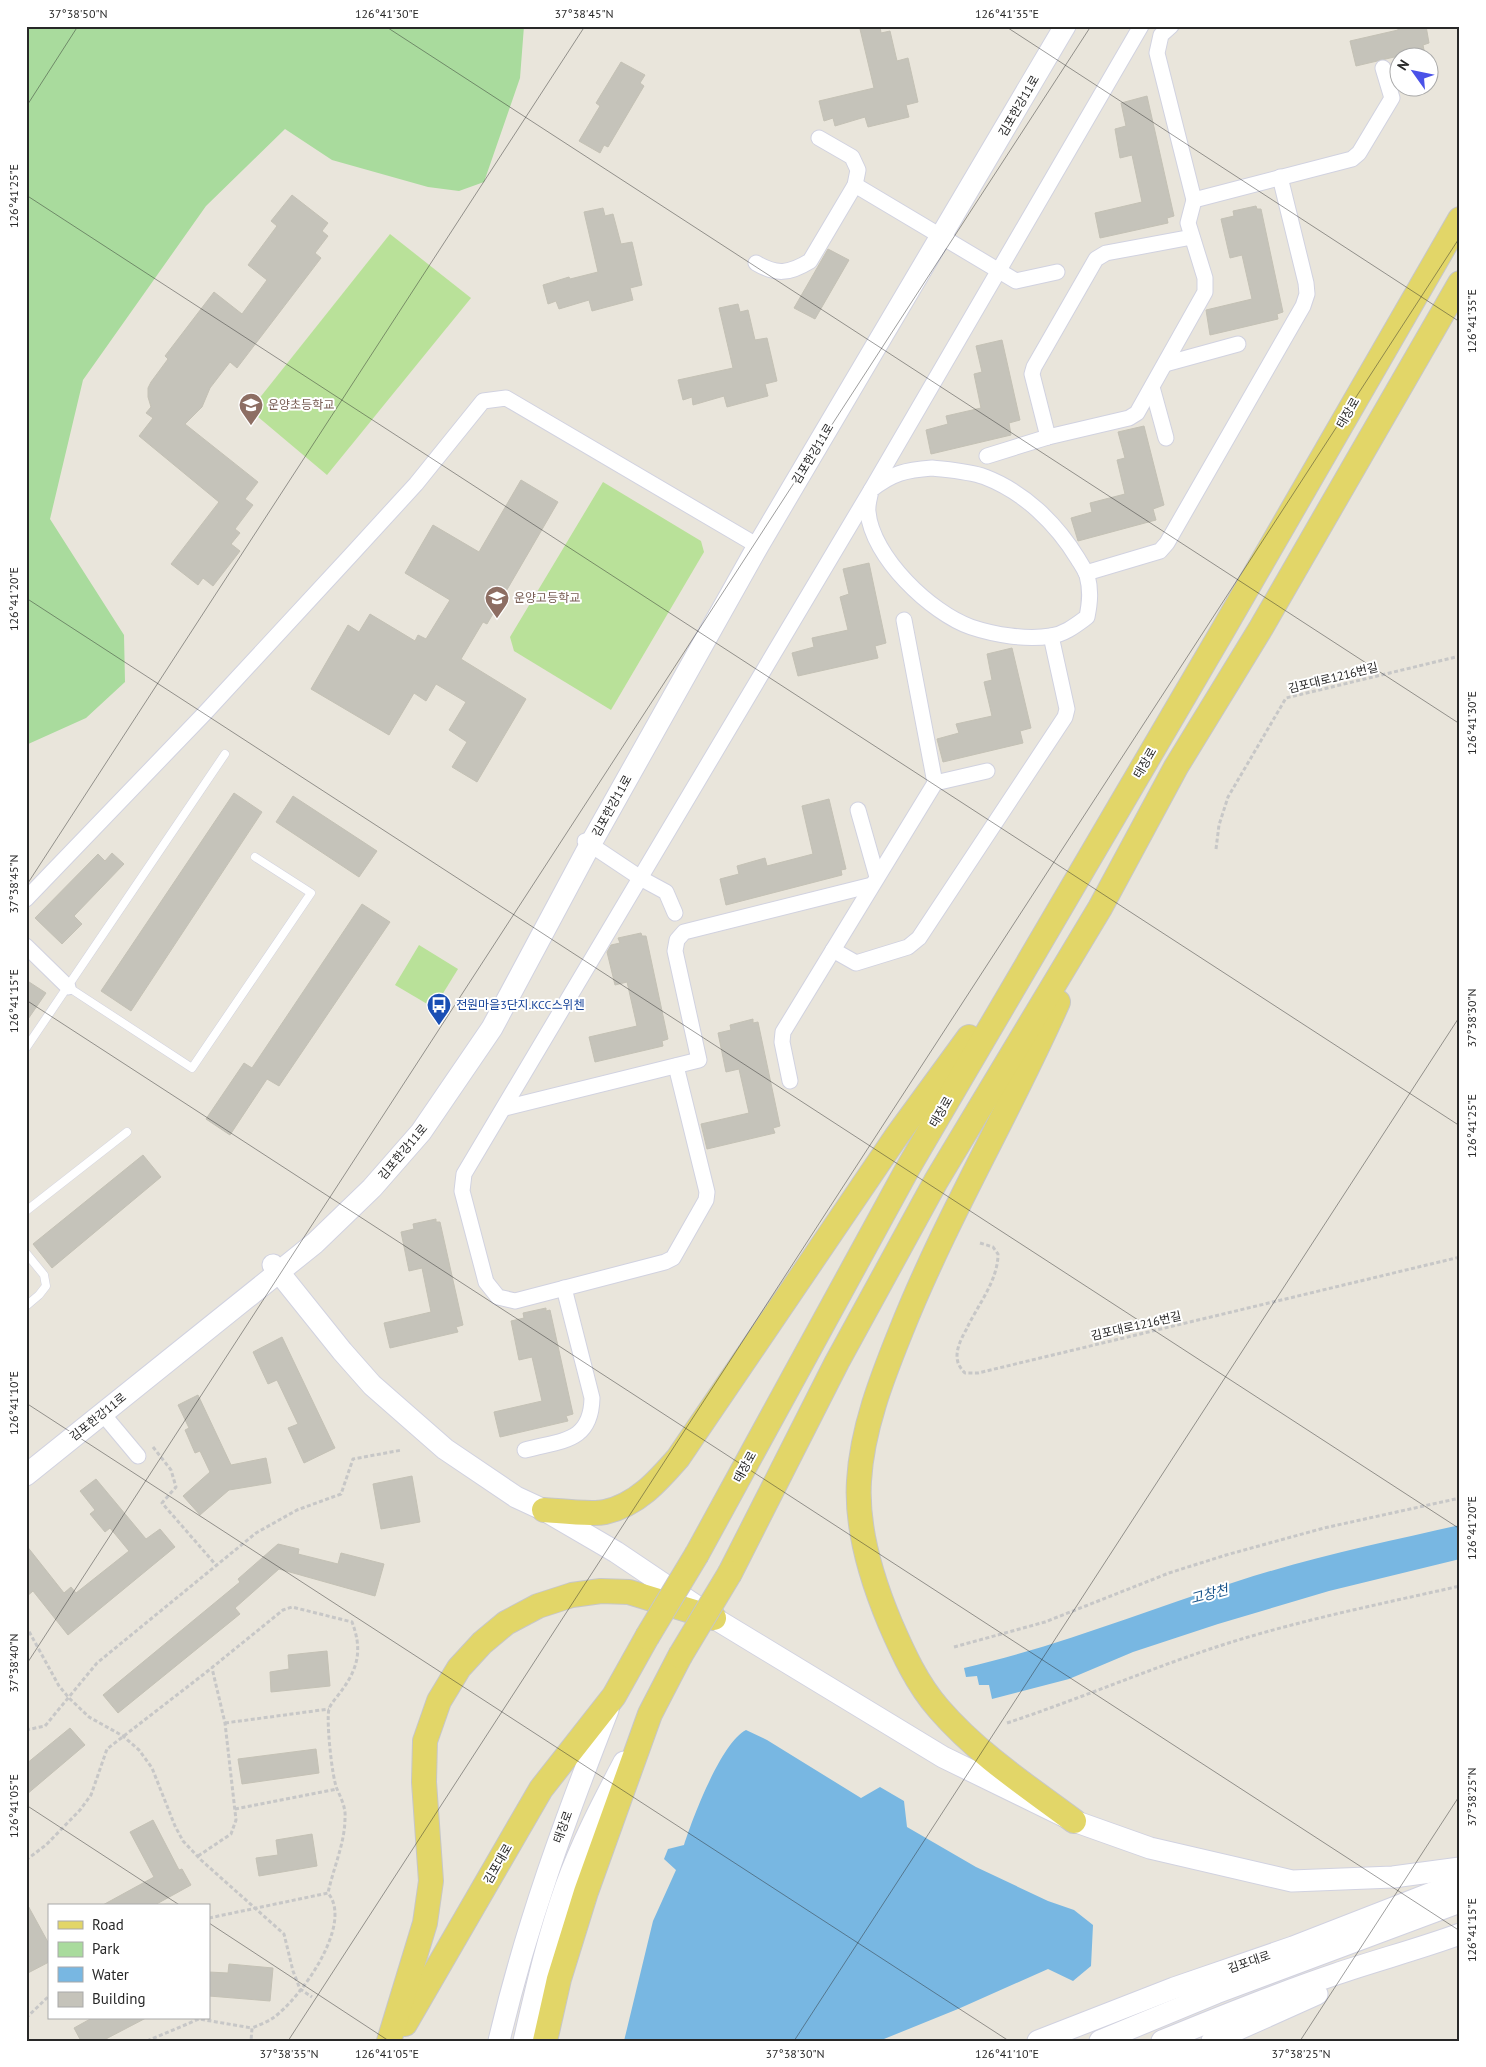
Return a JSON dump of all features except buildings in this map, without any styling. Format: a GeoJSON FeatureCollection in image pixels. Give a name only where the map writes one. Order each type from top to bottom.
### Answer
{"type":"FeatureCollection","features":[{"type":"Feature","properties":{"kind":"main road","name":"태장로"},"geometry":{"type":"LineString","coordinates":[[614,1696],[697,1554],[908,1168],[1460,220]]}},
{"type":"Feature","properties":{"kind":"main road","name":"태장로"},"geometry":{"type":"LineString","coordinates":[[650,1714],[680,1656],[730,1573],[837,1362],[936,1181],[1100,908],[1176,767],[1260,628],[1460,283]]}},
{"type":"Feature","properties":{"kind":"main road"},"geometry":{"type":"LineString","coordinates":[[1074,1821],[980,1751],[938,1708],[908,1663],[884,1608],[866,1548],[860,1514],[859,1481],[866,1433],[887,1366],[921,1281],[1037,1050],[1100,908]]}},
{"type":"Feature","properties":{"kind":"main road"},"geometry":{"type":"LineString","coordinates":[[544,1510],[604,1513],[628,1504],[652,1488],[678,1458],[896,1137],[1045,935]]}},
{"type":"Feature","properties":{"kind":"main road"},"geometry":{"type":"LineString","coordinates":[[390,2041],[425,1923],[431,1881],[424,1782],[425,1740],[439,1701],[459,1668],[482,1643],[506,1623],[538,1606],[572,1595],[601,1591],[629,1592],[714,1618]]}},
{"type":"Feature","properties":{"kind":"main road","name":"김포대로"},"geometry":{"type":"LineString","coordinates":[[395,2041],[541,1789],[614,1696]]}},
{"type":"Feature","properties":{"kind":"main road"},"geometry":{"type":"LineString","coordinates":[[545,2041],[559,1979],[586,1892],[650,1714]]}},
{"type":"Feature","properties":{"kind":"street","name":"김포한강11로"},"geometry":{"type":"LineString","coordinates":[[938,234],[1056,26]]}},
{"type":"Feature","properties":{"kind":"street","name":"김포한강11로"},"geometry":{"type":"LineString","coordinates":[[26,1468],[139,1374],[276,1268],[314,1243],[372,1188],[421,1132],[492,1028],[587,843],[755,544],[938,234],[1065,26]]}},
{"type":"Feature","properties":{"kind":"street"},"geometry":{"type":"LineString","coordinates":[[676,1066],[707,1192],[706,1200],[673,1258],[665,1262],[515,1301],[498,1297],[486,1282],[462,1191],[464,1174],[642,879],[1000,271],[1141,26]]}},
{"type":"Feature","properties":{"kind":"street"},"geometry":{"type":"LineString","coordinates":[[987,456],[1048,437],[1129,418],[1137,413],[1205,292],[1205,278],[1188,223],[1194,200],[1157,52],[1161,35],[1171,26]]}},
{"type":"Feature","properties":{"kind":"street"},"geometry":{"type":"LineString","coordinates":[[1194,200],[1352,159],[1359,154],[1392,98],[1384,68]]}},
{"type":"Feature","properties":{"kind":"street"},"geometry":{"type":"LineString","coordinates":[[756,263],[769,271],[783,272],[798,268],[810,261],[855,185],[858,170],[852,158],[819,138]]}},
{"type":"Feature","properties":{"kind":"street"},"geometry":{"type":"LineString","coordinates":[[1086,574],[1160,551],[1167,543],[1303,306],[1307,294],[1306,283],[1280,178]]}},
{"type":"Feature","properties":{"kind":"street"},"geometry":{"type":"LineString","coordinates":[[855,185],[1016,281],[1057,272]]}},
{"type":"Feature","properties":{"kind":"street"},"geometry":{"type":"LineString","coordinates":[[1048,437],[1032,374],[1034,367],[1096,259],[1106,254],[1192,236]]}},
{"type":"Feature","properties":{"kind":"street"},"geometry":{"type":"LineString","coordinates":[[1165,364],[1238,344]]}},
{"type":"Feature","properties":{"kind":"street"},"geometry":{"type":"LineString","coordinates":[[1152,387],[1166,438]]}},
{"type":"Feature","properties":{"kind":"street"},"geometry":{"type":"LineString","coordinates":[[26,899],[204,714],[351,555],[416,484],[483,402],[506,398],[755,544]]}},
{"type":"Feature","properties":{"kind":"street"},"geometry":{"type":"LineString","coordinates":[[932,468],[982,476],[1009,488],[1033,506],[1067,542],[1086,574],[1091,597],[1088,617],[1070,630],[1051,636],[1002,634],[970,626],[940,610],[909,585],[887,559],[871,527],[868,511],[871,490],[885,479],[908,470],[932,468]]}},
{"type":"Feature","properties":{"kind":"street"},"geometry":{"type":"LineString","coordinates":[[790,1082],[782,1042],[783,1032],[935,783],[904,620]]}},
{"type":"Feature","properties":{"kind":"street"},"geometry":{"type":"LineString","coordinates":[[833,950],[856,963],[908,947],[918,938],[1065,717],[1067,708],[1051,636]]}},
{"type":"Feature","properties":{"kind":"street"},"geometry":{"type":"LineString","coordinates":[[935,783],[987,771]]}},
{"type":"Feature","properties":{"kind":"street"},"geometry":{"type":"LineString","coordinates":[[858,810],[875,881]]}},
{"type":"Feature","properties":{"kind":"street"},"geometry":{"type":"LineString","coordinates":[[587,843],[642,879],[666,892],[675,913]]}},
{"type":"Feature","properties":{"kind":"street"},"geometry":{"type":"LineString","coordinates":[[505,1108],[699,1060],[674,951],[677,940],[684,932],[875,881]]}},
{"type":"Feature","properties":{"kind":"street"},"geometry":{"type":"LineString","coordinates":[[26,946],[68,987]]}},
{"type":"Feature","properties":{"kind":"street","name":"김포한강11로"},"geometry":{"type":"LineString","coordinates":[[26,1475],[276,1268]]}},
{"type":"Feature","properties":{"kind":"street"},"geometry":{"type":"LineString","coordinates":[[276,1268],[342,1351],[372,1385],[445,1449],[516,1497],[544,1510],[616,1552],[714,1618],[943,1757],[1074,1821],[1150,1848],[1292,1881],[1393,1877],[1460,1868]]}},
{"type":"Feature","properties":{"kind":"street"},"geometry":{"type":"LineString","coordinates":[[524,1450],[577,1436],[586,1427],[592,1413],[592,1398],[564,1288]]}},
{"type":"Feature","properties":{"kind":"street"},"geometry":{"type":"LineString","coordinates":[[102,1413],[138,1456]]}},
{"type":"Feature","properties":{"kind":"street","name":"태장로"},"geometry":{"type":"LineString","coordinates":[[499,2041],[539,1895],[573,1798],[614,1696]]}},
{"type":"Feature","properties":{"kind":"street","name":"태장로"},"geometry":{"type":"LineString","coordinates":[[524,2041],[537,1983],[566,1886],[603,1802],[650,1714]]}},
{"type":"Feature","properties":{"kind":"street","name":"김포대로"},"geometry":{"type":"LineString","coordinates":[[1038,2041],[1174,1988],[1293,1947],[1460,1882]]}},
{"type":"Feature","properties":{"kind":"street","name":"김포대로"},"geometry":{"type":"LineString","coordinates":[[1100,2041],[1216,1993],[1460,1902]]}},
{"type":"Feature","properties":{"kind":"street"},"geometry":{"type":"LineString","coordinates":[[1212,2041],[1420,1949],[1460,1934]]}},
{"type":"Feature","properties":{"kind":"street"},"geometry":{"type":"LineString","coordinates":[[1162,2041],[1237,2009],[1319,1980],[1420,1949]]}},
{"type":"Feature","properties":{"kind":"lane"},"geometry":{"type":"LineString","coordinates":[[26,1048],[225,754]]}},
{"type":"Feature","properties":{"kind":"lane"},"geometry":{"type":"LineString","coordinates":[[68,987],[192,1068],[311,893],[255,857]]}},
{"type":"Feature","properties":{"kind":"lane"},"geometry":{"type":"LineString","coordinates":[[26,1211],[127,1132]]}},
{"type":"Feature","properties":{"kind":"lane"},"geometry":{"type":"LineString","coordinates":[[26,1253],[44,1275],[46,1286],[26,1306]]}},
{"type":"Feature","properties":{"kind":"path","name":"김포대로1216번길"},"geometry":{"type":"LineString","coordinates":[[1216,849],[1219,825],[1228,797],[1286,698],[1460,656]]}},
{"type":"Feature","properties":{"kind":"path","name":"김포대로1216번길"},"geometry":{"type":"LineString","coordinates":[[980,1243],[993,1247],[998,1254],[998,1263],[993,1277],[961,1340],[957,1355],[959,1366],[965,1373],[978,1374],[1460,1257]]}},
{"type":"Feature","properties":{"kind":"path"},"geometry":{"type":"LineString","coordinates":[[151,1444],[171,1470],[176,1487],[162,1503],[216,1565]]}},
{"type":"Feature","properties":{"kind":"path"},"geometry":{"type":"LineString","coordinates":[[26,1730],[45,1726],[97,1663],[256,1533],[297,1510],[341,1494],[353,1459],[402,1450]]}},
{"type":"Feature","properties":{"kind":"path"},"geometry":{"type":"LineString","coordinates":[[954,1646],[1045,1622],[1169,1573],[1226,1555],[1324,1528],[1460,1498]]}},
{"type":"Feature","properties":{"kind":"path"},"geometry":{"type":"LineString","coordinates":[[1007,1723],[1211,1649],[1291,1625],[1460,1586]]}},
{"type":"Feature","properties":{"kind":"path"},"geometry":{"type":"LineString","coordinates":[[26,1860],[46,1845],[80,1810],[91,1795],[107,1749],[212,1668],[283,1610],[292,1607],[352,1622],[357,1636],[359,1651],[355,1667],[329,1709],[329,1736],[337,1789],[341,1795],[346,1817],[342,1841],[328,1893]]}},
{"type":"Feature","properties":{"kind":"path"},"geometry":{"type":"LineString","coordinates":[[26,1626],[58,1686],[90,1717],[123,1736],[139,1750],[152,1768],[175,1826],[183,1841],[198,1857],[284,1934],[293,1971],[300,1989],[312,1997]]}},
{"type":"Feature","properties":{"kind":"path"},"geometry":{"type":"LineString","coordinates":[[198,1857],[231,1834],[236,1820],[225,1723],[212,1668]]}},
{"type":"Feature","properties":{"kind":"path"},"geometry":{"type":"LineString","coordinates":[[225,1723],[329,1709]]}},
{"type":"Feature","properties":{"kind":"path"},"geometry":{"type":"LineString","coordinates":[[235,1809],[337,1789]]}},
{"type":"Feature","properties":{"kind":"path"},"geometry":{"type":"LineString","coordinates":[[210,1918],[328,1893]]}},
{"type":"Feature","properties":{"kind":"path"},"geometry":{"type":"LineString","coordinates":[[205,2020],[252,2028],[274,2017],[320,1964],[334,1924],[334,1901],[328,1893]]}},
{"type":"Feature","properties":{"kind":"path"},"geometry":{"type":"LineString","coordinates":[[26,2018],[48,1997]]}},
{"type":"Feature","properties":{"kind":"path"},"geometry":{"type":"LineString","coordinates":[[147,2041],[197,2020]]}},
{"type":"Feature","properties":{"kind":"path"},"geometry":{"type":"LineString","coordinates":[[251,2041],[252,2028]]}},
{"type":"Feature","properties":{"kind":"green space"},"geometry":{"type":"Polygon","coordinates":[[[26,26],[524,26],[520,78],[484,182],[459,191],[428,187],[332,160],[285,129],[206,206],[83,380],[50,519],[124,635],[125,682],[86,718],[26,745],[26,26]]]}},
{"type":"Feature","properties":{"kind":"green space"},"geometry":{"type":"Polygon","coordinates":[[[390,234],[471,298],[327,475],[250,410],[390,234]]]}},
{"type":"Feature","properties":{"kind":"green space"},"geometry":{"type":"Polygon","coordinates":[[[603,482],[701,541],[704,552],[611,710],[514,651],[510,637],[603,482]]]}},
{"type":"Feature","properties":{"kind":"green space"},"geometry":{"type":"Polygon","coordinates":[[[419,945],[458,969],[434,1008],[395,985],[419,945]]]}},
{"type":"Feature","properties":{"kind":"water","name":"고창천"},"geometry":{"type":"Polygon","coordinates":[[[1460,1525],[1460,1559],[1329,1591],[1218,1624],[1133,1652],[1069,1679],[992,1699],[989,1685],[979,1685],[977,1676],[966,1677],[964,1668],[1032,1650],[1263,1573],[1460,1525]]]}},
{"type":"Feature","properties":{"kind":"water"},"geometry":{"type":"Polygon","coordinates":[[[746,1730],[767,1740],[861,1798],[880,1787],[904,1801],[907,1827],[976,1867],[1048,1901],[1074,1910],[1093,1925],[1091,1966],[1073,1981],[1048,1969],[958,2009],[879,2041],[624,2041],[653,1921],[676,1870],[664,1859],[668,1849],[684,1845],[701,1800],[718,1765],[727,1750],[746,1730]]]}},
{"type":"Feature","properties":{"kind":"place","name":"운양초등학교"},"geometry":{"type":"Point","coordinates":[251,426]}},
{"type":"Feature","properties":{"kind":"place","name":"운양고등학교"},"geometry":{"type":"Point","coordinates":[497,619]}},
{"type":"Feature","properties":{"kind":"place","name":"전원마을3단지.KCC스위첸"},"geometry":{"type":"Point","coordinates":[439,1026]}}]}
